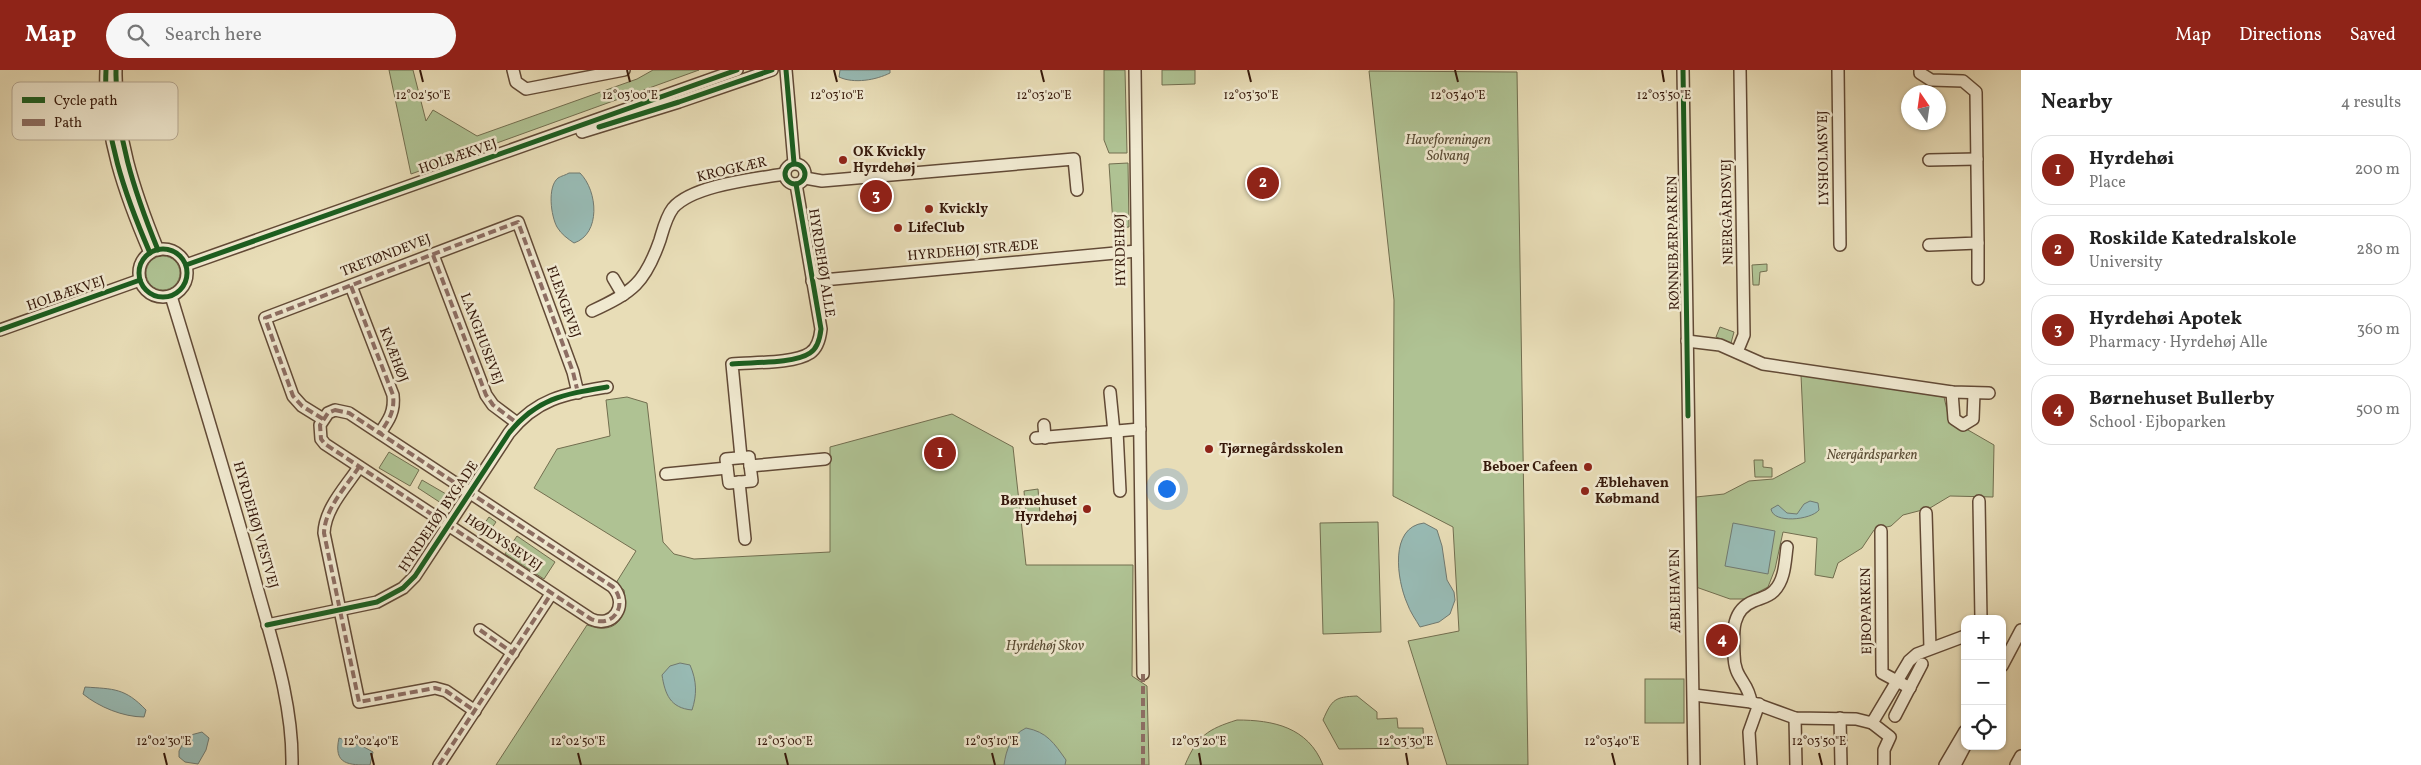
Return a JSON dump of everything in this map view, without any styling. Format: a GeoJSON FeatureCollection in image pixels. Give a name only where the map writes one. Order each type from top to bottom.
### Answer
{"type":"FeatureCollection","features":[{"type":"Feature","properties":{"kind":"street"},"geometry":{"type":"LineString","coordinates":[[514,70],[516,82],[526,89],[624,70]]}},
{"type":"Feature","properties":{"kind":"street","name":"HOLBÆKVEJ"},"geometry":{"type":"LineString","coordinates":[[186,265],[737,70]]}},
{"type":"Feature","properties":{"kind":"street","name":"HOLBÆKVEJ"},"geometry":{"type":"LineString","coordinates":[[489,159],[679,102],[772,70]]}},
{"type":"Feature","properties":{"kind":"street"},"geometry":{"type":"LineString","coordinates":[[786,70],[794,163]]}},
{"type":"Feature","properties":{"kind":"street","name":"HYRDEHØJ"},"geometry":{"type":"LineString","coordinates":[[1135,70],[1143,674]]}},
{"type":"Feature","properties":{"kind":"street","name":"RØNNEBÆRPARKEN"},"geometry":{"type":"LineString","coordinates":[[1683,70],[1688,416]]}},
{"type":"Feature","properties":{"kind":"street","name":"NEERGÅRDSVEJ"},"geometry":{"type":"LineString","coordinates":[[1737,352],[1744,335],[1740,70]]}},
{"type":"Feature","properties":{"kind":"street","name":"LYSHOLMSVEJ"},"geometry":{"type":"LineString","coordinates":[[1838,70],[1840,245]]}},
{"type":"Feature","properties":{"kind":"street"},"geometry":{"type":"LineString","coordinates":[[1920,70],[1920,73],[1931,80],[1963,81],[1976,92],[1978,279]]}},
{"type":"Feature","properties":{"kind":"street"},"geometry":{"type":"LineString","coordinates":[[112,140],[116,161],[130,207],[154,252]]}},
{"type":"Feature","properties":{"kind":"street"},"geometry":{"type":"LineString","coordinates":[[121,140],[154,252]]}},
{"type":"Feature","properties":{"kind":"street"},"geometry":{"type":"LineString","coordinates":[[1929,160],[1977,159]]}},
{"type":"Feature","properties":{"kind":"street"},"geometry":{"type":"LineString","coordinates":[[794,163],[787,167],[784,174],[787,181],[822,181],[1074,160],[1077,190]]}},
{"type":"Feature","properties":{"kind":"street"},"geometry":{"type":"LineString","coordinates":[[794,163],[804,168],[801,181]]}},
{"type":"Feature","properties":{"kind":"street","name":"KROGKÆR"},"geometry":{"type":"LineString","coordinates":[[592,311],[623,295],[635,286],[650,267],[667,219],[673,208],[680,202],[701,192],[735,182],[784,174]]}},
{"type":"Feature","properties":{"kind":"street","name":"HYRDEHØJ ALLE"},"geometry":{"type":"LineString","coordinates":[[741,457],[732,364],[799,358],[816,348],[820,340],[801,181]]}},
{"type":"Feature","properties":{"kind":"street","name":"TRETØNDEVEJ"},"geometry":{"type":"LineString","coordinates":[[323,418],[302,406],[293,396],[266,318],[518,222]]}},
{"type":"Feature","properties":{"kind":"street","name":"FLENGEVEJ"},"geometry":{"type":"LineString","coordinates":[[518,222],[573,372],[578,392]]}},
{"type":"Feature","properties":{"kind":"street"},"geometry":{"type":"LineString","coordinates":[[1929,245],[1978,243]]}},
{"type":"Feature","properties":{"kind":"street","name":"HYRDEHØJ STRÆDE"},"geometry":{"type":"LineString","coordinates":[[812,281],[1137,251]]}},
{"type":"Feature","properties":{"kind":"street"},"geometry":{"type":"LineString","coordinates":[[154,252],[174,252],[186,265],[187,279],[184,286],[171,296],[156,296],[149,293],[140,280],[140,265],[154,252]]}},
{"type":"Feature","properties":{"kind":"street","name":"LANGHUSEVEJ"},"geometry":{"type":"LineString","coordinates":[[433,255],[486,395],[493,405],[517,423]]}},
{"type":"Feature","properties":{"kind":"street"},"geometry":{"type":"LineString","coordinates":[[613,278],[623,295]]}},
{"type":"Feature","properties":{"kind":"street","name":"HOLBÆKVEJ"},"geometry":{"type":"LineString","coordinates":[[0,330],[140,280]]}},
{"type":"Feature","properties":{"kind":"street","name":"KNÆHØJ"},"geometry":{"type":"LineString","coordinates":[[351,286],[393,395],[394,406],[391,418],[380,433]]}},
{"type":"Feature","properties":{"kind":"street","name":"HYRDEHØJ VESTVEJ"},"geometry":{"type":"LineString","coordinates":[[171,296],[237,514],[267,625],[288,709],[292,741],[292,765]]}},
{"type":"Feature","properties":{"kind":"street"},"geometry":{"type":"LineString","coordinates":[[1687,341],[1720,345],[1763,364],[1952,392],[1988,393]]}},
{"type":"Feature","properties":{"kind":"street","name":"HYRDEHØJ BYGADE"},"geometry":{"type":"LineString","coordinates":[[267,625],[376,602],[403,588],[415,576],[517,423],[538,404],[578,392],[607,387]]}},
{"type":"Feature","properties":{"kind":"street"},"geometry":{"type":"LineString","coordinates":[[1110,392],[1116,431],[1120,491]]}},
{"type":"Feature","properties":{"kind":"street"},"geometry":{"type":"LineString","coordinates":[[1952,392],[1954,419],[1963,425],[1973,419],[1974,393]]}},
{"type":"Feature","properties":{"kind":"street","name":"HØJDYSSEVEJ"},"geometry":{"type":"LineString","coordinates":[[335,410],[342,410],[380,433],[613,587],[617,592],[620,604],[615,616],[603,622],[597,622],[325,444],[319,432],[323,418],[335,410]]}},
{"type":"Feature","properties":{"kind":"street","name":"ÆBLEHAVEN"},"geometry":{"type":"LineString","coordinates":[[1688,416],[1694,765]]}},
{"type":"Feature","properties":{"kind":"street"},"geometry":{"type":"LineString","coordinates":[[1044,425],[1040,438],[1140,429]]}},
{"type":"Feature","properties":{"kind":"street"},"geometry":{"type":"LineString","coordinates":[[741,457],[750,457],[752,481],[729,484],[726,459],[741,457]]}},
{"type":"Feature","properties":{"kind":"street"},"geometry":{"type":"LineString","coordinates":[[750,466],[825,459]]}},
{"type":"Feature","properties":{"kind":"street"},"geometry":{"type":"LineString","coordinates":[[359,467],[328,512],[324,523],[324,533],[359,702],[436,688],[446,691],[475,711]]}},
{"type":"Feature","properties":{"kind":"street"},"geometry":{"type":"LineString","coordinates":[[666,474],[727,468]]}},
{"type":"Feature","properties":{"kind":"street"},"geometry":{"type":"LineString","coordinates":[[739,482],[744,539]]}},
{"type":"Feature","properties":{"kind":"street"},"geometry":{"type":"LineString","coordinates":[[1979,501],[1981,615]]}},
{"type":"Feature","properties":{"kind":"street"},"geometry":{"type":"LineString","coordinates":[[1926,513],[1930,648]]}},
{"type":"Feature","properties":{"kind":"street","name":"EJBOPARKEN"},"geometry":{"type":"LineString","coordinates":[[1881,532],[1882,673],[1910,688]]}},
{"type":"Feature","properties":{"kind":"street"},"geometry":{"type":"LineString","coordinates":[[1751,765],[1749,732],[1755,703],[1750,691],[1736,672],[1734,628],[1736,618],[1746,605],[1766,597],[1774,590],[1783,575],[1787,548]]}},
{"type":"Feature","properties":{"kind":"street"},"geometry":{"type":"LineString","coordinates":[[439,765],[552,594]]}},
{"type":"Feature","properties":{"kind":"street"},"geometry":{"type":"LineString","coordinates":[[480,630],[513,653]]}},
{"type":"Feature","properties":{"kind":"street"},"geometry":{"type":"LineString","coordinates":[[2005,660],[2021,630]]}},
{"type":"Feature","properties":{"kind":"street"},"geometry":{"type":"LineString","coordinates":[[1872,723],[1909,660],[1930,648],[1961,637]]}},
{"type":"Feature","properties":{"kind":"street"},"geometry":{"type":"LineString","coordinates":[[1895,716],[1922,664]]}},
{"type":"Feature","properties":{"kind":"street"},"geometry":{"type":"LineString","coordinates":[[1694,695],[1755,703],[1795,718],[1840,718],[1872,723],[1890,737],[1884,750],[1884,765]]}},
{"type":"Feature","properties":{"kind":"street"},"geometry":{"type":"LineString","coordinates":[[1795,718],[1796,765]]}},
{"type":"Feature","properties":{"kind":"street"},"geometry":{"type":"LineString","coordinates":[[1840,718],[1841,765]]}},
{"type":"Feature","properties":{"kind":"street"},"geometry":{"type":"LineString","coordinates":[[1945,765],[1961,738]]}},
{"type":"Feature","properties":{"kind":"street"},"geometry":{"type":"LineString","coordinates":[[1955,765],[1963,750]]}},
{"type":"Feature","properties":{"kind":"street"},"geometry":{"type":"LineString","coordinates":[[2016,765],[2021,756]]}},
{"type":"Feature","properties":{"kind":"green space"},"geometry":{"type":"Polygon","coordinates":[[[389,70],[413,70],[426,121],[433,110],[477,136],[637,79],[653,70],[699,70],[411,174],[389,70]]]}},
{"type":"Feature","properties":{"kind":"green space"},"geometry":{"type":"Polygon","coordinates":[[[1104,70],[1125,70],[1127,153],[1109,153],[1104,140],[1104,70]]]}},
{"type":"Feature","properties":{"kind":"green space"},"geometry":{"type":"Polygon","coordinates":[[[1162,70],[1195,70],[1195,84],[1162,85],[1162,70]]]}},
{"type":"Feature","properties":{"kind":"green space","name":"Haveforeningen Solvang"},"geometry":{"type":"Polygon","coordinates":[[[1369,71],[1517,72],[1528,765],[1447,765],[1408,641],[1459,631],[1453,527],[1393,496],[1394,300],[1369,71]]]}},
{"type":"Feature","properties":{"kind":"green space"},"geometry":{"type":"Polygon","coordinates":[[[1128,163],[1129,227],[1116,228],[1113,224],[1109,164],[1128,163]]]}},
{"type":"Feature","properties":{"kind":"green space"},"geometry":{"type":"Polygon","coordinates":[[[163,256],[175,261],[180,273],[175,285],[163,290],[151,285],[146,273],[151,261],[163,256]]]}},
{"type":"Feature","properties":{"kind":"green space"},"geometry":{"type":"Polygon","coordinates":[[[1767,264],[1767,271],[1760,272],[1759,285],[1753,285],[1752,265],[1767,264]]]}},
{"type":"Feature","properties":{"kind":"green space"},"geometry":{"type":"Polygon","coordinates":[[[1720,327],[1734,332],[1731,343],[1716,337],[1720,327]]]}},
{"type":"Feature","properties":{"kind":"green space","name":"Neergårdsparken"},"geometry":{"type":"Polygon","coordinates":[[[1801,375],[1944,397],[1949,419],[1994,445],[1993,497],[1950,496],[1930,508],[1903,515],[1891,526],[1874,530],[1862,548],[1838,563],[1833,578],[1815,575],[1817,538],[1783,532],[1775,569],[1768,587],[1745,599],[1730,599],[1696,587],[1696,497],[1724,494],[1749,481],[1773,479],[1805,462],[1801,375]]]}},
{"type":"Feature","properties":{"kind":"green space","name":"Hyrdehøj Skov"},"geometry":{"type":"Polygon","coordinates":[[[627,397],[647,403],[663,542],[674,554],[694,559],[830,552],[830,447],[952,414],[1013,447],[1026,565],[1133,565],[1132,676],[1147,686],[1149,765],[496,765],[587,625],[606,628],[613,626],[622,616],[625,600],[624,590],[616,583],[636,551],[534,488],[557,449],[610,436],[606,400],[627,397]]]}},
{"type":"Feature","properties":{"kind":"green space"},"geometry":{"type":"Polygon","coordinates":[[[389,452],[419,470],[410,486],[379,468],[389,452]]]}},
{"type":"Feature","properties":{"kind":"green space"},"geometry":{"type":"Polygon","coordinates":[[[1754,460],[1763,460],[1763,467],[1772,468],[1772,477],[1755,477],[1754,460]]]}},
{"type":"Feature","properties":{"kind":"green space"},"geometry":{"type":"Polygon","coordinates":[[[422,480],[446,494],[441,503],[418,488],[422,480]]]}},
{"type":"Feature","properties":{"kind":"green space"},"geometry":{"type":"Polygon","coordinates":[[[1038,489],[1040,514],[1026,516],[1024,491],[1038,489]]]}},
{"type":"Feature","properties":{"kind":"green space"},"geometry":{"type":"Polygon","coordinates":[[[489,517],[496,522],[489,532],[482,527],[489,517]]]}},
{"type":"Feature","properties":{"kind":"green space"},"geometry":{"type":"Polygon","coordinates":[[[1378,522],[1381,632],[1323,634],[1320,523],[1378,522]]]}},
{"type":"Feature","properties":{"kind":"green space"},"geometry":{"type":"Polygon","coordinates":[[[517,536],[555,562],[544,579],[505,554],[517,536]]]}},
{"type":"Feature","properties":{"kind":"green space"},"geometry":{"type":"Polygon","coordinates":[[[1645,679],[1684,679],[1684,723],[1645,723],[1645,679]]]}},
{"type":"Feature","properties":{"kind":"green space"},"geometry":{"type":"Polygon","coordinates":[[[1357,696],[1377,712],[1377,719],[1397,718],[1398,728],[1423,728],[1424,748],[1339,749],[1323,720],[1335,700],[1357,696]]]}},
{"type":"Feature","properties":{"kind":"green space"},"geometry":{"type":"Polygon","coordinates":[[[1237,720],[1264,722],[1288,728],[1308,742],[1323,765],[1185,765],[1199,740],[1218,727],[1237,720]]]}},
{"type":"Feature","properties":{"kind":"water"},"geometry":{"type":"Polygon","coordinates":[[[840,70],[890,70],[890,73],[878,78],[858,81],[839,77],[840,70]]]}},
{"type":"Feature","properties":{"kind":"water"},"geometry":{"type":"Polygon","coordinates":[[[569,173],[580,173],[586,181],[593,201],[594,211],[593,222],[589,231],[583,238],[574,243],[557,227],[551,202],[552,188],[555,182],[558,178],[569,173]]]}},
{"type":"Feature","properties":{"kind":"water"},"geometry":{"type":"Polygon","coordinates":[[[1810,501],[1818,503],[1819,510],[1801,518],[1785,519],[1778,517],[1773,514],[1771,509],[1778,505],[1787,513],[1797,514],[1804,504],[1810,501]]]}},
{"type":"Feature","properties":{"kind":"water"},"geometry":{"type":"Polygon","coordinates":[[[1424,523],[1437,530],[1442,546],[1447,580],[1454,592],[1455,600],[1450,614],[1439,622],[1420,627],[1403,593],[1399,556],[1405,534],[1413,527],[1424,523]]]}},
{"type":"Feature","properties":{"kind":"water"},"geometry":{"type":"Polygon","coordinates":[[[1733,523],[1775,531],[1768,574],[1725,566],[1733,523]]]}},
{"type":"Feature","properties":{"kind":"water"},"geometry":{"type":"Polygon","coordinates":[[[680,663],[690,665],[694,677],[695,699],[692,710],[685,709],[674,703],[665,688],[662,675],[670,666],[680,663]]]}},
{"type":"Feature","properties":{"kind":"water"},"geometry":{"type":"Polygon","coordinates":[[[85,687],[112,689],[132,697],[146,710],[144,717],[120,713],[96,703],[83,694],[85,687]]]}},
{"type":"Feature","properties":{"kind":"water"},"geometry":{"type":"Polygon","coordinates":[[[1026,728],[1045,735],[1058,748],[1066,760],[1065,765],[1004,765],[1010,744],[1026,728]]]}},
{"type":"Feature","properties":{"kind":"water"},"geometry":{"type":"Polygon","coordinates":[[[202,732],[209,738],[206,750],[198,764],[185,762],[179,757],[179,751],[187,736],[202,732]]]}},
{"type":"Feature","properties":{"kind":"water"},"geometry":{"type":"Polygon","coordinates":[[[339,738],[373,752],[370,765],[355,765],[344,762],[338,754],[339,738]]]}},
{"type":"Feature","properties":{"kind":"marked path"},"geometry":{"type":"LineString","coordinates":[[323,419],[302,406],[293,396],[265,318],[518,222],[573,372],[578,393]]}},
{"type":"Feature","properties":{"kind":"marked path"},"geometry":{"type":"LineString","coordinates":[[433,255],[486,395],[493,405],[517,423]]}},
{"type":"Feature","properties":{"kind":"marked path"},"geometry":{"type":"LineString","coordinates":[[351,286],[393,395],[391,415],[380,433]]}},
{"type":"Feature","properties":{"kind":"marked path"},"geometry":{"type":"LineString","coordinates":[[335,410],[349,413],[613,587],[618,594],[619,601],[619,608],[616,614],[606,621],[591,619],[325,444],[321,439],[320,425],[328,413],[335,410]]}},
{"type":"Feature","properties":{"kind":"marked path"},"geometry":{"type":"LineString","coordinates":[[359,467],[332,506],[325,524],[324,533],[359,702],[435,688],[446,691],[475,711]]}},
{"type":"Feature","properties":{"kind":"marked path"},"geometry":{"type":"LineString","coordinates":[[439,765],[551,594]]}},
{"type":"Feature","properties":{"kind":"marked path"},"geometry":{"type":"LineString","coordinates":[[480,630],[513,653]]}},
{"type":"Feature","properties":{"kind":"marked path"},"geometry":{"type":"LineString","coordinates":[[1143,674],[1143,765]]}},
{"type":"Feature","properties":{"kind":"cycle path"},"geometry":{"type":"LineString","coordinates":[[106,70],[106,82]]}},
{"type":"Feature","properties":{"kind":"cycle path"},"geometry":{"type":"LineString","coordinates":[[116,70],[116,82]]}},
{"type":"Feature","properties":{"kind":"cycle path"},"geometry":{"type":"LineString","coordinates":[[186,265],[737,70]]}},
{"type":"Feature","properties":{"kind":"cycle path"},"geometry":{"type":"LineString","coordinates":[[599,127],[772,70]]}},
{"type":"Feature","properties":{"kind":"cycle path"},"geometry":{"type":"LineString","coordinates":[[786,70],[794,163]]}},
{"type":"Feature","properties":{"kind":"cycle path"},"geometry":{"type":"LineString","coordinates":[[1683,70],[1688,416]]}},
{"type":"Feature","properties":{"kind":"cycle path"},"geometry":{"type":"LineString","coordinates":[[112,140],[124,186],[150,253]]}},
{"type":"Feature","properties":{"kind":"cycle path"},"geometry":{"type":"LineString","coordinates":[[123,140],[134,184],[158,250]]}},
{"type":"Feature","properties":{"kind":"cycle path"},"geometry":{"type":"LineString","coordinates":[[791,164],[799,164],[805,170],[805,174],[805,178],[799,184],[791,184],[785,178],[785,170],[791,164]]}},
{"type":"Feature","properties":{"kind":"cycle path"},"geometry":{"type":"LineString","coordinates":[[732,364],[772,362],[803,357],[810,353],[818,343],[821,329],[796,184]]}},
{"type":"Feature","properties":{"kind":"cycle path"},"geometry":{"type":"LineString","coordinates":[[158,249],[168,249],[180,256],[187,268],[187,273],[187,278],[180,290],[168,297],[158,297],[150,293],[143,286],[139,278],[139,268],[143,260],[150,253],[158,249]]}},
{"type":"Feature","properties":{"kind":"cycle path"},"geometry":{"type":"LineString","coordinates":[[0,330],[140,280]]}},
{"type":"Feature","properties":{"kind":"cycle path"},"geometry":{"type":"LineString","coordinates":[[267,625],[377,602],[403,588],[415,576],[509,433],[520,421],[530,412],[553,399],[607,387]]}},
{"type":"Feature","properties":{"kind":"place","name":"OK Kvickly Hyrdehøj"},"geometry":{"type":"Point","coordinates":[843,160]}},
{"type":"Feature","properties":{"kind":"place","name":"Roskilde Katedralskole"},"geometry":{"type":"Point","coordinates":[1263,183]}},
{"type":"Feature","properties":{"kind":"place","name":"Hyrdehøi Apotek"},"geometry":{"type":"Point","coordinates":[876,196]}},
{"type":"Feature","properties":{"kind":"place","name":"Kvickly"},"geometry":{"type":"Point","coordinates":[929,209]}},
{"type":"Feature","properties":{"kind":"place","name":"LifeClub"},"geometry":{"type":"Point","coordinates":[898,228]}},
{"type":"Feature","properties":{"kind":"place","name":"Tjørnegårdsskolen"},"geometry":{"type":"Point","coordinates":[1209,449]}},
{"type":"Feature","properties":{"kind":"place","name":"Hyrdehøi"},"geometry":{"type":"Point","coordinates":[940,453]}},
{"type":"Feature","properties":{"kind":"place","name":"Beboer Cafeen"},"geometry":{"type":"Point","coordinates":[1588,467]}},
{"type":"Feature","properties":{"kind":"place","name":"Æblehaven Købmand"},"geometry":{"type":"Point","coordinates":[1585,491]}},
{"type":"Feature","properties":{"kind":"place","name":"Børnehuset Hyrdehøj"},"geometry":{"type":"Point","coordinates":[1087,509]}},
{"type":"Feature","properties":{"kind":"place","name":"Børnehuset Bullerby"},"geometry":{"type":"Point","coordinates":[1722,640]}}]}
